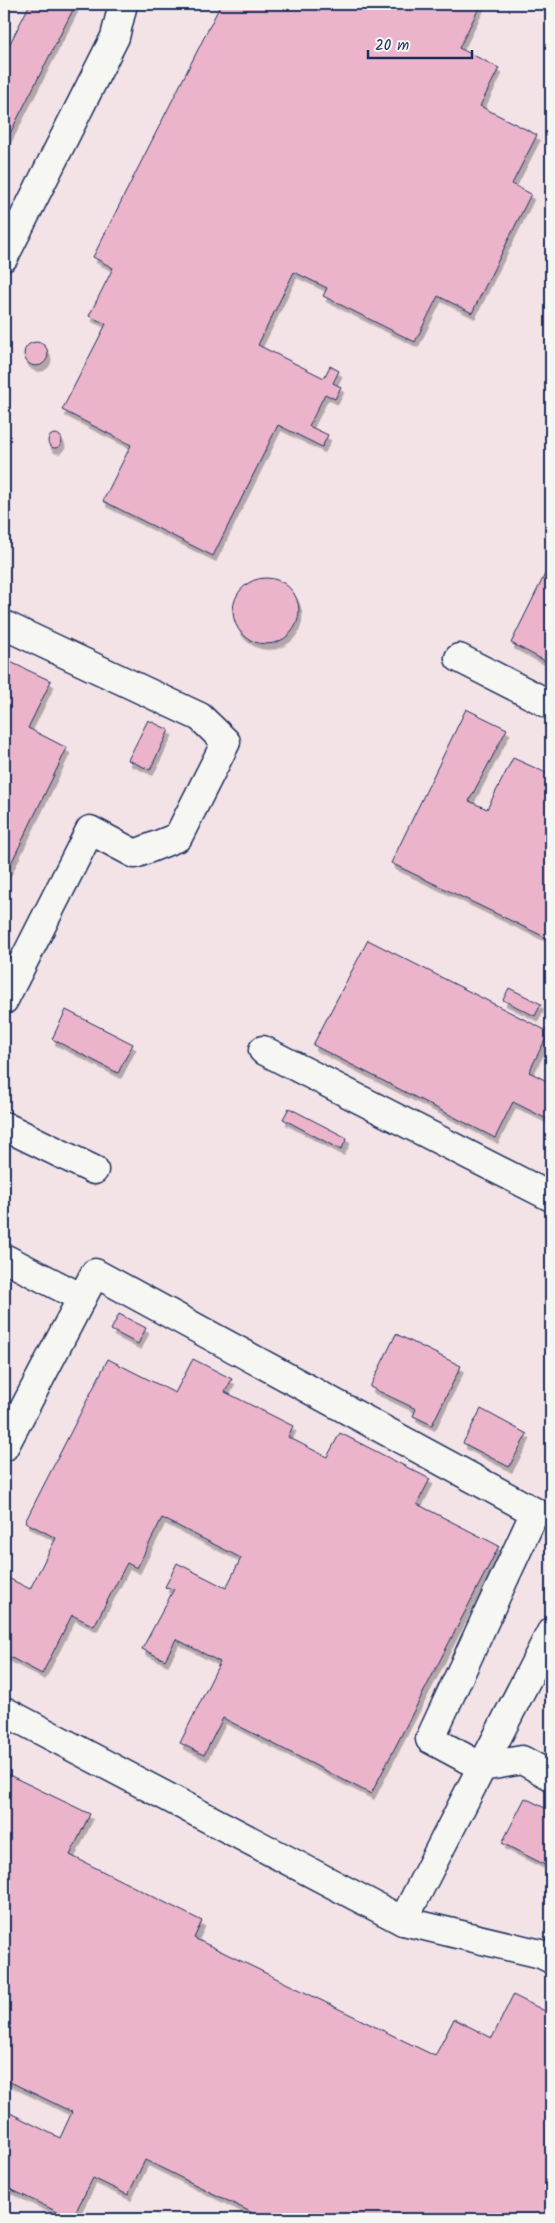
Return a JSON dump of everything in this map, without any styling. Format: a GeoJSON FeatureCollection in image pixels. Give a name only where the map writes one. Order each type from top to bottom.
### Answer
{"type":"FeatureCollection","features":[{"type":"Feature","properties":{"kind":"lane"},"geometry":{"type":"LineString","coordinates":[[4,257],[115,37],[122,4]]}},
{"type":"Feature","properties":{"kind":"lane"},"geometry":{"type":"LineString","coordinates":[[4,625],[200,717],[226,742],[178,837],[136,854],[90,830],[4,1000]]}},
{"type":"Feature","properties":{"kind":"lane"},"geometry":{"type":"LineString","coordinates":[[459,658],[551,704]]}},
{"type":"Feature","properties":{"kind":"lane"},"geometry":{"type":"LineString","coordinates":[[263,1050],[551,1197]]}},
{"type":"Feature","properties":{"kind":"lane"},"geometry":{"type":"LineString","coordinates":[[4,1126],[94,1170]]}},
{"type":"Feature","properties":{"kind":"lane"},"geometry":{"type":"LineString","coordinates":[[4,1258],[82,1298]]}},
{"type":"Feature","properties":{"kind":"lane"},"geometry":{"type":"LineString","coordinates":[[4,1447],[95,1273],[535,1512],[430,1739],[482,1767],[522,1760],[551,1776]]}},
{"type":"Feature","properties":{"kind":"lane"},"geometry":{"type":"LineString","coordinates":[[403,1921],[551,1632]]}},
{"type":"Feature","properties":{"kind":"lane"},"geometry":{"type":"LineString","coordinates":[[4,1711],[403,1921],[541,1954],[551,1959]]}},
{"type":"Feature","properties":{"kind":"shaded area"},"geometry":{"type":"Polygon","coordinates":[[[4,4],[551,4],[551,2219],[4,2219],[4,4]]]}},
{"type":"Feature","properties":{"kind":"building"},"geometry":{"type":"Polygon","coordinates":[[[30,4],[76,4],[4,145],[4,55],[30,4]]]}},
{"type":"Feature","properties":{"kind":"building"},"geometry":{"type":"Polygon","coordinates":[[[221,4],[481,4],[459,48],[499,68],[480,106],[537,135],[512,184],[531,194],[472,313],[438,296],[415,342],[323,296],[327,288],[294,272],[258,345],[324,378],[330,366],[339,371],[333,383],[341,387],[335,399],[325,394],[309,426],[328,435],[322,447],[278,425],[213,556],[103,501],[131,445],[62,410],[106,324],[89,316],[113,268],[93,257],[221,4]]]}},
{"type":"Feature","properties":{"kind":"building"},"geometry":{"type":"Polygon","coordinates":[[[36,342],[45,345],[48,354],[45,363],[36,366],[27,363],[24,354],[27,345],[36,342]]]}},
{"type":"Feature","properties":{"kind":"building"},"geometry":{"type":"Polygon","coordinates":[[[55,434],[60,436],[62,441],[60,446],[55,448],[50,446],[48,441],[50,436],[55,434]]]}},
{"type":"Feature","properties":{"kind":"building"},"geometry":{"type":"Polygon","coordinates":[[[551,562],[551,659],[549,663],[511,643],[551,562]]]}},
{"type":"Feature","properties":{"kind":"building"},"geometry":{"type":"Polygon","coordinates":[[[259,578],[273,578],[285,583],[294,592],[299,604],[297,624],[290,635],[273,644],[259,644],[247,639],[238,630],[233,618],[233,604],[238,592],[247,583],[259,578]]]}},
{"type":"Feature","properties":{"kind":"building"},"geometry":{"type":"Polygon","coordinates":[[[4,659],[51,681],[28,728],[67,748],[4,878],[4,659]]]}},
{"type":"Feature","properties":{"kind":"building"},"geometry":{"type":"Polygon","coordinates":[[[466,709],[507,729],[469,801],[487,809],[513,758],[551,775],[551,940],[391,863],[466,709]]]}},
{"type":"Feature","properties":{"kind":"building"},"geometry":{"type":"Polygon","coordinates":[[[148,720],[169,730],[150,770],[128,760],[148,720]]]}},
{"type":"Feature","properties":{"kind":"building"},"geometry":{"type":"Polygon","coordinates":[[[368,940],[549,1032],[529,1072],[551,1083],[551,1121],[513,1102],[495,1138],[313,1045],[368,940]]]}},
{"type":"Feature","properties":{"kind":"building"},"geometry":{"type":"Polygon","coordinates":[[[509,988],[541,1004],[535,1016],[503,1000],[509,988]]]}},
{"type":"Feature","properties":{"kind":"building"},"geometry":{"type":"Polygon","coordinates":[[[66,1010],[133,1044],[118,1073],[52,1039],[66,1010]]]}},
{"type":"Feature","properties":{"kind":"building"},"geometry":{"type":"Polygon","coordinates":[[[289,1108],[347,1138],[341,1150],[283,1119],[289,1108]]]}},
{"type":"Feature","properties":{"kind":"building"},"geometry":{"type":"Polygon","coordinates":[[[119,1314],[146,1328],[138,1344],[111,1330],[119,1314]]]}},
{"type":"Feature","properties":{"kind":"building"},"geometry":{"type":"Polygon","coordinates":[[[396,1334],[461,1366],[432,1425],[413,1416],[416,1409],[370,1387],[396,1334]]]}},
{"type":"Feature","properties":{"kind":"building"},"geometry":{"type":"Polygon","coordinates":[[[108,1359],[175,1393],[193,1359],[232,1379],[225,1392],[293,1426],[288,1437],[327,1457],[340,1433],[430,1479],[417,1504],[499,1546],[371,1794],[223,1718],[204,1755],[180,1743],[220,1662],[176,1639],[165,1660],[142,1649],[174,1589],[165,1587],[177,1563],[226,1588],[241,1558],[162,1518],[137,1568],[127,1563],[94,1626],[72,1615],[42,1674],[4,1654],[4,1576],[30,1589],[56,1538],[25,1522],[108,1359]]]}},
{"type":"Feature","properties":{"kind":"building"},"geometry":{"type":"Polygon","coordinates":[[[481,1409],[527,1434],[509,1467],[463,1443],[481,1409]]]}},
{"type":"Feature","properties":{"kind":"building"},"geometry":{"type":"Polygon","coordinates":[[[9,1775],[90,1814],[70,1855],[202,1921],[194,1938],[435,2056],[454,2019],[492,2038],[513,1995],[551,2014],[551,2219],[265,2219],[145,2160],[128,2195],[93,2178],[72,2219],[4,2186],[4,2110],[60,2138],[72,2112],[4,2079],[4,1786],[9,1775]]]}},
{"type":"Feature","properties":{"kind":"building"},"geometry":{"type":"Polygon","coordinates":[[[525,1798],[551,1811],[551,1868],[502,1843],[525,1798]]]}}]}
